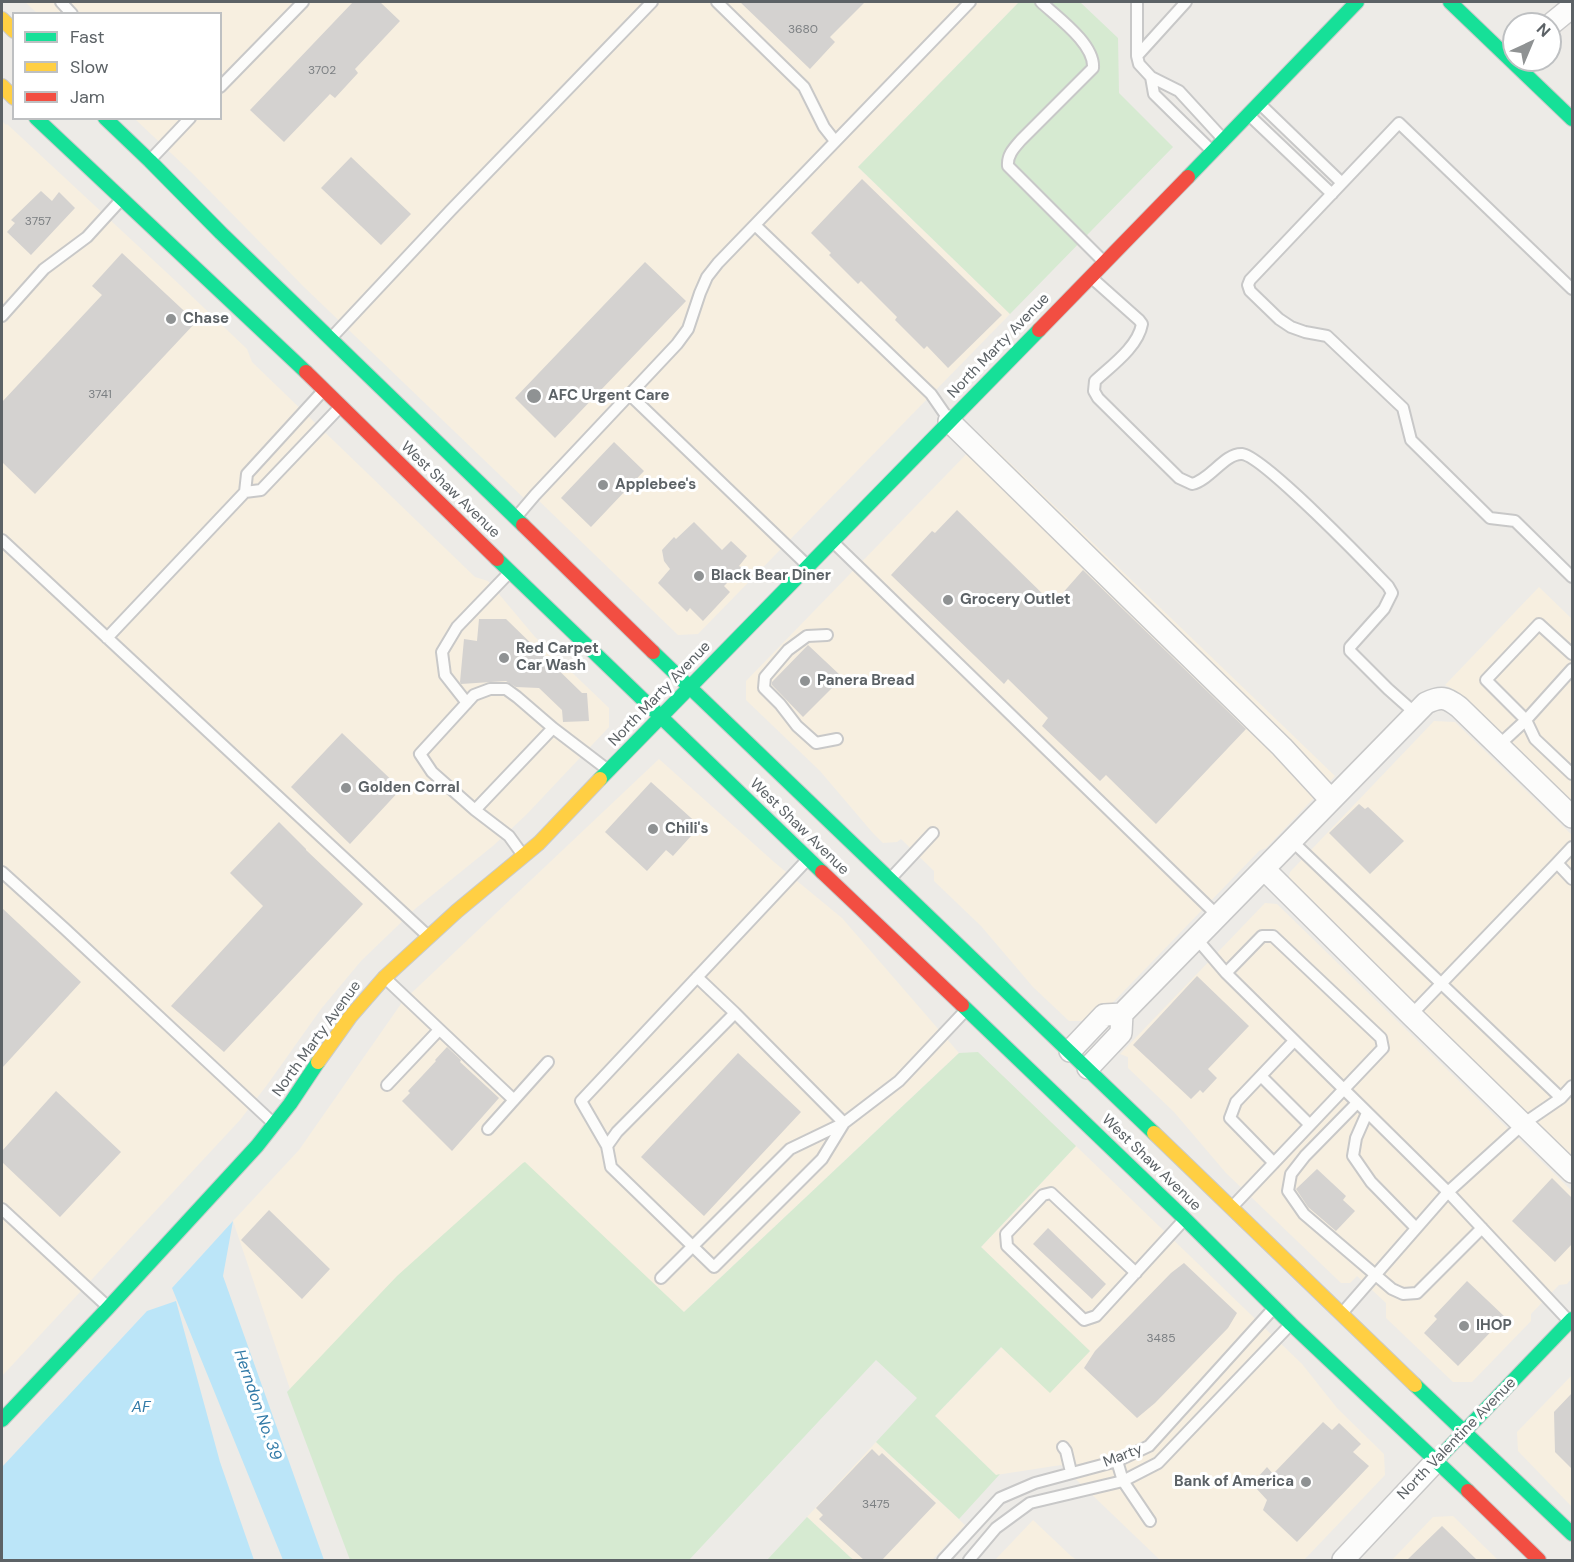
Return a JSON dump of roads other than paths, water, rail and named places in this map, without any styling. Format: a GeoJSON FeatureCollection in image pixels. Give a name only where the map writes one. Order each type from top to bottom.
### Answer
{"type":"FeatureCollection","features":[{"type":"Feature","properties":{"kind":"main road","name":"North Marty Avenue"},"geometry":{"type":"LineString","coordinates":[[2,1420],[257,1146],[350,1017],[384,978],[428,936],[539,843],[660,716],[1224,141],[1357,2]]}},
{"type":"Feature","properties":{"kind":"main road"},"geometry":{"type":"LineString","coordinates":[[1450,2],[1502,47]]}},
{"type":"Feature","properties":{"kind":"main road"},"geometry":{"type":"LineString","coordinates":[[1527,72],[1572,119]]}},
{"type":"Feature","properties":{"kind":"main road","name":"West Shaw Avenue"},"geometry":{"type":"LineString","coordinates":[[38,120],[325,390],[660,716],[968,1009],[1274,1308],[1539,1560]]}},
{"type":"Feature","properties":{"kind":"main road","name":"West Shaw Avenue"},"geometry":{"type":"LineString","coordinates":[[107,120],[221,234],[890,880],[1068,1060]]}},
{"type":"Feature","properties":{"kind":"main road"},"geometry":{"type":"LineString","coordinates":[[121,200],[151,204]]}},
{"type":"Feature","properties":{"kind":"main road"},"geometry":{"type":"LineString","coordinates":[[314,343],[323,343],[330,339]]}},
{"type":"Feature","properties":{"kind":"main road"},"geometry":{"type":"LineString","coordinates":[[325,390],[334,387],[346,388]]}},
{"type":"Feature","properties":{"kind":"main road"},"geometry":{"type":"LineString","coordinates":[[478,502],[516,518]]}},
{"type":"Feature","properties":{"kind":"main road"},"geometry":{"type":"LineString","coordinates":[[968,1009],[987,1010]]}},
{"type":"Feature","properties":{"kind":"main road"},"geometry":{"type":"LineString","coordinates":[[1068,1060],[1075,1071],[1088,1068]]}},
{"type":"Feature","properties":{"kind":"main road","name":"West Shaw Avenue"},"geometry":{"type":"LineString","coordinates":[[1088,1068],[1341,1315],[1572,1534]]}},
{"type":"Feature","properties":{"kind":"main road","name":"North Valentine Avenue"},"geometry":{"type":"LineString","coordinates":[[1436,1461],[1571,1320]]}},
{"type":"Feature","properties":{"kind":"street"},"geometry":{"type":"LineString","coordinates":[[949,421],[1282,747],[1331,800]]}},
{"type":"Feature","properties":{"kind":"street"},"geometry":{"type":"LineString","coordinates":[[1088,1068],[1121,1033],[1122,1014],[1415,713],[1437,697],[1449,700],[1459,707],[1572,817]]}},
{"type":"Feature","properties":{"kind":"street"},"geometry":{"type":"LineString","coordinates":[[1264,869],[1572,1172]]}},
{"type":"Feature","properties":{"kind":"street"},"geometry":{"type":"LineString","coordinates":[[1068,1060],[1104,1015],[1122,1014]]}},
{"type":"Feature","properties":{"kind":"street","name":"North Valentine Avenue"},"geometry":{"type":"LineString","coordinates":[[1343,1560],[1436,1461]]}},
{"type":"Feature","properties":{"kind":"lane"},"geometry":{"type":"LineString","coordinates":[[222,85],[303,2]]}},
{"type":"Feature","properties":{"kind":"lane"},"geometry":{"type":"LineString","coordinates":[[330,339],[652,2]]}},
{"type":"Feature","properties":{"kind":"lane"},"geometry":{"type":"LineString","coordinates":[[717,2],[804,87],[824,127],[835,141]]}},
{"type":"Feature","properties":{"kind":"lane"},"geometry":{"type":"LineString","coordinates":[[516,518],[677,344],[688,329],[707,277],[970,2]]}},
{"type":"Feature","properties":{"kind":"lane"},"geometry":{"type":"LineString","coordinates":[[1041,2],[1085,44],[1092,55],[1093,68],[1021,140],[1012,151],[1008,166],[1104,262]]}},
{"type":"Feature","properties":{"kind":"lane"},"geometry":{"type":"LineString","coordinates":[[1137,2],[1139,64],[1151,77],[1179,91],[1224,141]]}},
{"type":"Feature","properties":{"kind":"lane"},"geometry":{"type":"LineString","coordinates":[[1137,56],[1186,2]]}},
{"type":"Feature","properties":{"kind":"lane"},"geometry":{"type":"LineString","coordinates":[[1151,77],[1154,94],[1213,152]]}},
{"type":"Feature","properties":{"kind":"lane"},"geometry":{"type":"LineString","coordinates":[[1259,104],[1342,183]]}},
{"type":"Feature","properties":{"kind":"lane"},"geometry":{"type":"LineString","coordinates":[[1249,115],[1332,194]]}},
{"type":"Feature","properties":{"kind":"lane"},"geometry":{"type":"LineString","coordinates":[[150,161],[188,120]]}},
{"type":"Feature","properties":{"kind":"lane"},"geometry":{"type":"LineString","coordinates":[[1572,289],[1399,123],[1250,280],[1248,285],[1250,291],[1279,319],[1291,327],[1327,336],[1403,408],[1411,440],[1490,518],[1515,521],[1572,577]]}},
{"type":"Feature","properties":{"kind":"lane"},"geometry":{"type":"LineString","coordinates":[[2,316],[44,269],[87,237],[121,200]]}},
{"type":"Feature","properties":{"kind":"lane"},"geometry":{"type":"LineString","coordinates":[[755,225],[931,394],[949,421]]}},
{"type":"Feature","properties":{"kind":"lane"},"geometry":{"type":"LineString","coordinates":[[1090,276],[1142,324],[1133,344],[1095,381],[1094,391],[1098,398],[1179,478],[1192,484],[1202,480],[1233,455],[1242,454],[1254,459],[1285,484],[1388,585],[1392,593],[1384,609],[1350,647],[1350,651],[1415,713]]}},
{"type":"Feature","properties":{"kind":"lane"},"geometry":{"type":"LineString","coordinates":[[107,638],[245,492],[247,474],[325,390]]}},
{"type":"Feature","properties":{"kind":"lane"},"geometry":{"type":"LineString","coordinates":[[630,394],[808,566]]}},
{"type":"Feature","properties":{"kind":"lane"},"geometry":{"type":"LineString","coordinates":[[245,492],[261,490],[341,406]]}},
{"type":"Feature","properties":{"kind":"lane"},"geometry":{"type":"LineString","coordinates":[[2,540],[428,936]]}},
{"type":"Feature","properties":{"kind":"lane"},"geometry":{"type":"LineString","coordinates":[[832,541],[1218,916]]}},
{"type":"Feature","properties":{"kind":"lane"},"geometry":{"type":"LineString","coordinates":[[467,703],[445,675],[442,652],[457,627],[510,571]]}},
{"type":"Feature","properties":{"kind":"lane"},"geometry":{"type":"LineString","coordinates":[[1572,654],[1539,624],[1486,680],[1526,720],[1535,739],[1572,774]]}},
{"type":"Feature","properties":{"kind":"lane"},"geometry":{"type":"LineString","coordinates":[[827,635],[807,636],[788,650],[765,677],[764,688],[797,726],[816,743],[837,739]]}},
{"type":"Feature","properties":{"kind":"lane"},"geometry":{"type":"LineString","coordinates":[[1499,745],[1526,720],[1572,669]]}},
{"type":"Feature","properties":{"kind":"lane"},"geometry":{"type":"LineString","coordinates":[[523,857],[510,836],[475,810],[432,772],[420,754],[474,695],[490,689],[506,689],[609,770]]}},
{"type":"Feature","properties":{"kind":"lane"},"geometry":{"type":"LineString","coordinates":[[475,810],[553,728]]}},
{"type":"Feature","properties":{"kind":"lane"},"geometry":{"type":"LineString","coordinates":[[890,880],[933,833]]}},
{"type":"Feature","properties":{"kind":"lane"},"geometry":{"type":"LineString","coordinates":[[1292,841],[1561,1098]]}},
{"type":"Feature","properties":{"kind":"lane"},"geometry":{"type":"LineString","coordinates":[[1411,1015],[1572,847]]}},
{"type":"Feature","properties":{"kind":"lane"},"geometry":{"type":"LineString","coordinates":[[808,858],[581,1101],[607,1146],[611,1167],[714,1266],[822,1159],[844,1123]]}},
{"type":"Feature","properties":{"kind":"lane"},"geometry":{"type":"LineString","coordinates":[[1557,863],[1572,879]]}},
{"type":"Feature","properties":{"kind":"lane"},"geometry":{"type":"LineString","coordinates":[[2,872],[275,1124]]}},
{"type":"Feature","properties":{"kind":"lane"},"geometry":{"type":"LineString","coordinates":[[1226,974],[1262,936],[1273,936],[1381,1038],[1383,1048],[1231,1208]]}},
{"type":"Feature","properties":{"kind":"lane"},"geometry":{"type":"LineString","coordinates":[[1196,938],[1226,974],[1448,1192],[1571,1320]]}},
{"type":"Feature","properties":{"kind":"lane"},"geometry":{"type":"LineString","coordinates":[[697,977],[844,1123]]}},
{"type":"Feature","properties":{"kind":"lane"},"geometry":{"type":"LineString","coordinates":[[384,978],[514,1100]]}},
{"type":"Feature","properties":{"kind":"lane"},"geometry":{"type":"LineString","coordinates":[[661,1278],[790,1149],[844,1123],[899,1081],[968,1009]]}},
{"type":"Feature","properties":{"kind":"lane"},"geometry":{"type":"LineString","coordinates":[[607,1146],[617,1132],[735,1013]]}},
{"type":"Feature","properties":{"kind":"lane"},"geometry":{"type":"LineString","coordinates":[[387,1085],[439,1030]]}},
{"type":"Feature","properties":{"kind":"lane"},"geometry":{"type":"LineString","coordinates":[[1274,1164],[1230,1118],[1236,1102],[1294,1041]]}},
{"type":"Feature","properties":{"kind":"lane"},"geometry":{"type":"LineString","coordinates":[[488,1129],[548,1062]]}},
{"type":"Feature","properties":{"kind":"lane"},"geometry":{"type":"LineString","coordinates":[[1261,1076],[1310,1125]]}},
{"type":"Feature","properties":{"kind":"lane"},"geometry":{"type":"LineString","coordinates":[[1341,1315],[1448,1192],[1523,1124],[1561,1098],[1572,1086]]}},
{"type":"Feature","properties":{"kind":"lane"},"geometry":{"type":"LineString","coordinates":[[1357,1103],[1305,1155],[1292,1174],[1288,1191],[1304,1214],[1375,1276],[1403,1294],[1417,1293],[1482,1228]]}},
{"type":"Feature","properties":{"kind":"lane"},"geometry":{"type":"LineString","coordinates":[[1367,1113],[1356,1138],[1353,1156],[1371,1182],[1416,1228]]}},
{"type":"Feature","properties":{"kind":"lane"},"geometry":{"type":"LineString","coordinates":[[1136,1273],[1051,1193],[1043,1195],[1006,1234],[1007,1246],[1084,1320],[1096,1316],[1136,1273],[1185,1219]]}},
{"type":"Feature","properties":{"kind":"lane"},"geometry":{"type":"LineString","coordinates":[[2,1209],[108,1308]]}},
{"type":"Feature","properties":{"kind":"lane","name":"Marty"},"geometry":{"type":"LineString","coordinates":[[942,1560],[1000,1498],[1035,1483],[1117,1461],[1149,1446],[1274,1308]]}},
{"type":"Feature","properties":{"kind":"lane","name":"Marty"},"geometry":{"type":"LineString","coordinates":[[969,1560],[996,1528],[1030,1503],[1123,1481],[1158,1464],[1291,1324]]}},
{"type":"Feature","properties":{"kind":"lane"},"geometry":{"type":"LineString","coordinates":[[1063,1447],[1066,1450],[1071,1472]]}},
{"type":"Feature","properties":{"kind":"lane"},"geometry":{"type":"LineString","coordinates":[[1117,1461],[1123,1481],[1150,1521]]}},
{"type":"Feature","properties":{"kind":"water","name":"Herndon No. 39"},"geometry":{"type":"Polygon","coordinates":[[[233,1221],[223,1276],[324,1560],[283,1560],[172,1288],[233,1221]]]}},
{"type":"Feature","properties":{"kind":"water","name":"AF"},"geometry":{"type":"Polygon","coordinates":[[[176,1301],[220,1462],[254,1560],[2,1560],[2,1467],[147,1311],[176,1301]]]}},
{"type":"Feature","properties":{"kind":"place","name":"Chase"},"geometry":{"type":"Point","coordinates":[171,319]}},
{"type":"Feature","properties":{"kind":"place","name":"AFC Urgent Care"},"geometry":{"type":"Point","coordinates":[534,396]}},
{"type":"Feature","properties":{"kind":"place","name":"Applebee's"},"geometry":{"type":"Point","coordinates":[603,485]}},
{"type":"Feature","properties":{"kind":"place","name":"Black Bear Diner"},"geometry":{"type":"Point","coordinates":[699,576]}},
{"type":"Feature","properties":{"kind":"place","name":"Grocery Outlet"},"geometry":{"type":"Point","coordinates":[948,600]}},
{"type":"Feature","properties":{"kind":"place","name":"Red Carpet Car Wash"},"geometry":{"type":"Point","coordinates":[504,658]}},
{"type":"Feature","properties":{"kind":"place","name":"Panera Bread"},"geometry":{"type":"Point","coordinates":[805,681]}},
{"type":"Feature","properties":{"kind":"place","name":"Golden Corral"},"geometry":{"type":"Point","coordinates":[346,788]}},
{"type":"Feature","properties":{"kind":"place","name":"Chili's"},"geometry":{"type":"Point","coordinates":[653,829]}},
{"type":"Feature","properties":{"kind":"place","name":"IHOP"},"geometry":{"type":"Point","coordinates":[1464,1326]}},
{"type":"Feature","properties":{"kind":"place","name":"Bank of America"},"geometry":{"type":"Point","coordinates":[1306,1482]}}]}
